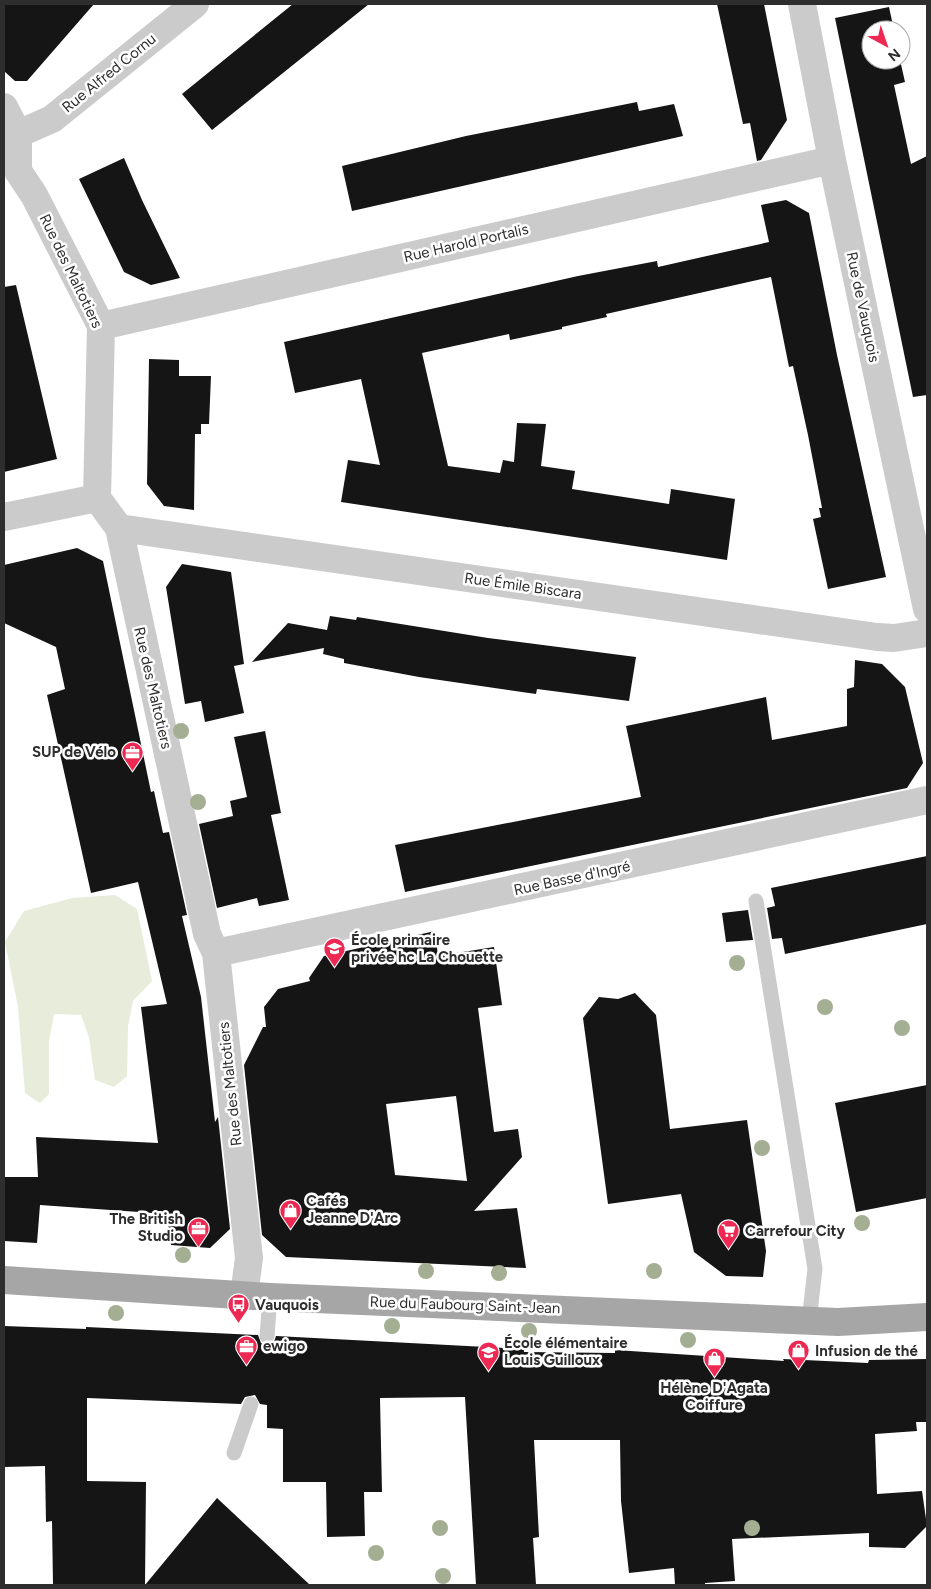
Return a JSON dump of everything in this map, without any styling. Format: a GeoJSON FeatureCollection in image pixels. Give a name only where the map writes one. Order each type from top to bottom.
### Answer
{"type":"FeatureCollection","features":[{"type":"Feature","properties":{"kind":"main road","name":"Rue du Faubourg Saint-Jean"},"geometry":{"type":"LineString","coordinates":[[4,1280],[257,1296],[809,1321],[838,1322],[927,1317]]}},
{"type":"Feature","properties":{"kind":"street","name":"Rue Alfred Cornu"},"geometry":{"type":"LineString","coordinates":[[18,134],[52,119],[195,4]]}},
{"type":"Feature","properties":{"kind":"street","name":"Rue de Vauquois"},"geometry":{"type":"LineString","coordinates":[[802,4],[832,160],[927,609]]}},
{"type":"Feature","properties":{"kind":"street","name":"Rue des Maltotiers"},"geometry":{"type":"LineString","coordinates":[[4,107],[18,134],[11,172],[34,194],[101,326],[97,498],[119,528],[207,934],[216,954],[248,1258],[257,1296]]}},
{"type":"Feature","properties":{"kind":"street","name":"Rue Harold Portalis"},"geometry":{"type":"LineString","coordinates":[[101,326],[832,160]]}},
{"type":"Feature","properties":{"kind":"street"},"geometry":{"type":"LineString","coordinates":[[4,517],[97,498]]}},
{"type":"Feature","properties":{"kind":"street","name":"Rue Émile Biscara"},"geometry":{"type":"LineString","coordinates":[[119,528],[877,637],[894,638],[927,633]]}},
{"type":"Feature","properties":{"kind":"street","name":"Rue Basse d'Ingré"},"geometry":{"type":"LineString","coordinates":[[216,954],[927,800]]}},
{"type":"Feature","properties":{"kind":"lane"},"geometry":{"type":"LineString","coordinates":[[756,901],[815,1269],[809,1321]]}},
{"type":"Feature","properties":{"kind":"lane"},"geometry":{"type":"LineString","coordinates":[[257,1296],[267,1336]]}},
{"type":"Feature","properties":{"kind":"lane"},"geometry":{"type":"LineString","coordinates":[[234,1453],[251,1404]]}},
{"type":"Feature","properties":{"kind":"green space"},"geometry":{"type":"Polygon","coordinates":[[[115,895],[137,909],[152,981],[133,1001],[128,1026],[127,1076],[114,1087],[95,1080],[89,1037],[81,1015],[54,1014],[49,1041],[49,1094],[40,1103],[25,1093],[18,1007],[5,942],[24,911],[72,898],[115,895]]]}},
{"type":"Feature","properties":{"kind":"building"},"geometry":{"type":"Polygon","coordinates":[[[4,4],[94,4],[27,81],[15,81],[4,71],[4,4]]]}},
{"type":"Feature","properties":{"kind":"building"},"geometry":{"type":"Polygon","coordinates":[[[293,4],[369,4],[212,130],[182,94],[293,4]]]}},
{"type":"Feature","properties":{"kind":"building"},"geometry":{"type":"Polygon","coordinates":[[[717,4],[764,4],[787,120],[761,160],[757,161],[750,123],[743,124],[717,4]]]}},
{"type":"Feature","properties":{"kind":"building"},"geometry":{"type":"Polygon","coordinates":[[[889,7],[892,20],[861,20],[861,70],[902,70],[905,82],[894,85],[911,164],[927,156],[927,395],[913,397],[835,18],[889,7]]]}},
{"type":"Feature","properties":{"kind":"building"},"geometry":{"type":"Polygon","coordinates":[[[637,102],[639,111],[674,104],[683,136],[352,211],[342,166],[466,136],[637,102]]]}},
{"type":"Feature","properties":{"kind":"building"},"geometry":{"type":"Polygon","coordinates":[[[124,158],[180,278],[151,285],[124,272],[79,179],[124,158]]]}},
{"type":"Feature","properties":{"kind":"building"},"geometry":{"type":"Polygon","coordinates":[[[786,200],[809,213],[837,355],[886,577],[828,589],[813,519],[821,517],[819,508],[822,508],[793,366],[789,367],[771,277],[606,314],[607,317],[562,327],[562,329],[510,340],[509,334],[422,353],[448,466],[500,473],[503,460],[514,462],[517,423],[546,424],[541,466],[575,471],[572,489],[669,504],[671,489],[735,499],[727,560],[341,502],[348,460],[380,465],[361,379],[295,393],[284,342],[578,276],[657,261],[658,267],[769,242],[761,205],[786,200]]]}},
{"type":"Feature","properties":{"kind":"building"},"geometry":{"type":"Polygon","coordinates":[[[16,285],[57,459],[4,472],[4,287],[16,285]]]}},
{"type":"Feature","properties":{"kind":"building"},"geometry":{"type":"Polygon","coordinates":[[[149,359],[179,360],[179,376],[211,376],[209,424],[201,424],[201,434],[195,434],[194,510],[164,506],[147,484],[149,359]]]}},
{"type":"Feature","properties":{"kind":"building"},"geometry":{"type":"Polygon","coordinates":[[[77,548],[103,561],[151,792],[154,791],[163,833],[169,832],[187,915],[182,916],[201,997],[215,1122],[218,1117],[230,1229],[210,1248],[171,1245],[167,1214],[40,1205],[37,1243],[4,1241],[4,1177],[38,1177],[36,1137],[158,1143],[141,1007],[167,1004],[138,882],[91,893],[47,695],[65,689],[56,647],[4,623],[4,565],[77,548]]]}},
{"type":"Feature","properties":{"kind":"building"},"geometry":{"type":"Polygon","coordinates":[[[182,564],[231,572],[244,664],[234,666],[244,713],[205,722],[201,701],[185,704],[166,587],[182,564]]]}},
{"type":"Feature","properties":{"kind":"building"},"geometry":{"type":"Polygon","coordinates":[[[330,616],[356,620],[357,617],[488,638],[636,657],[629,701],[537,689],[536,694],[419,677],[344,663],[344,659],[323,654],[324,648],[252,662],[288,623],[327,630],[330,616]]]}},
{"type":"Feature","properties":{"kind":"building"},"geometry":{"type":"Polygon","coordinates":[[[855,660],[882,664],[905,687],[923,763],[907,788],[405,892],[395,845],[641,797],[626,726],[766,697],[772,740],[847,726],[847,689],[854,687],[855,660]]]}},
{"type":"Feature","properties":{"kind":"building"},"geometry":{"type":"Polygon","coordinates":[[[265,731],[281,813],[271,815],[289,900],[259,906],[257,898],[217,908],[199,824],[233,816],[230,801],[247,797],[234,737],[265,731]]]}},
{"type":"Feature","properties":{"kind":"building"},"geometry":{"type":"Polygon","coordinates":[[[927,856],[927,924],[785,954],[782,938],[772,939],[767,908],[775,906],[771,888],[927,856]]]}},
{"type":"Feature","properties":{"kind":"building"},"geometry":{"type":"Polygon","coordinates":[[[748,910],[753,940],[726,942],[722,913],[748,910]]]}},
{"type":"Feature","properties":{"kind":"building"},"geometry":{"type":"Polygon","coordinates":[[[435,931],[438,956],[494,947],[502,1005],[478,1008],[494,1132],[518,1129],[522,1157],[474,1211],[517,1208],[526,1268],[286,1257],[262,1235],[244,1065],[263,1027],[266,1027],[264,1007],[278,989],[310,981],[309,978],[324,956],[435,931]],[[456,1096],[386,1104],[395,1175],[467,1181],[456,1096]]]}},
{"type":"Feature","properties":{"kind":"building"},"geometry":{"type":"Polygon","coordinates":[[[635,993],[656,1015],[670,1129],[747,1120],[766,1251],[763,1277],[726,1276],[694,1252],[681,1194],[608,1204],[583,1018],[599,997],[618,999],[635,993]]]}},
{"type":"Feature","properties":{"kind":"building"},"geometry":{"type":"Polygon","coordinates":[[[927,1085],[927,1198],[856,1212],[835,1103],[927,1085]]]}},
{"type":"Feature","properties":{"kind":"building"},"geometry":{"type":"Polygon","coordinates":[[[4,1326],[86,1329],[86,1327],[258,1335],[261,1343],[267,1345],[274,1342],[276,1336],[524,1349],[524,1352],[615,1353],[615,1350],[784,1361],[783,1359],[868,1363],[869,1360],[927,1359],[927,1422],[916,1422],[917,1431],[875,1434],[877,1494],[922,1491],[927,1526],[905,1548],[869,1547],[869,1533],[732,1539],[735,1581],[705,1583],[705,1585],[675,1585],[674,1568],[629,1573],[621,1501],[620,1440],[534,1440],[539,1537],[533,1538],[536,1585],[476,1585],[465,1397],[380,1398],[382,1492],[364,1492],[365,1536],[327,1537],[326,1482],[283,1482],[283,1429],[267,1428],[267,1405],[260,1404],[255,1395],[245,1397],[241,1404],[87,1398],[87,1481],[146,1482],[145,1585],[53,1585],[52,1521],[46,1522],[45,1466],[4,1467],[4,1326]]]}},
{"type":"Feature","properties":{"kind":"building"},"geometry":{"type":"Polygon","coordinates":[[[217,1498],[310,1585],[145,1585],[217,1498]]]}},
{"type":"Feature","properties":{"kind":"place","name":"SUP de Vélo"},"geometry":{"type":"Point","coordinates":[132,771]}},
{"type":"Feature","properties":{"kind":"place","name":"École primaire privée hc La Chouette"},"geometry":{"type":"Point","coordinates":[335,968]}},
{"type":"Feature","properties":{"kind":"place","name":"Cafés Jeanne D'Arc"},"geometry":{"type":"Point","coordinates":[290,1229]}},
{"type":"Feature","properties":{"kind":"place","name":"The British Studio"},"geometry":{"type":"Point","coordinates":[199,1247]}},
{"type":"Feature","properties":{"kind":"place","name":"Carrefour City"},"geometry":{"type":"Point","coordinates":[729,1250]}},
{"type":"Feature","properties":{"kind":"place","name":"Vauquois"},"geometry":{"type":"Point","coordinates":[239,1324]}},
{"type":"Feature","properties":{"kind":"place","name":"ewigo"},"geometry":{"type":"Point","coordinates":[247,1365]}},
{"type":"Feature","properties":{"kind":"place","name":"Infusion de thé"},"geometry":{"type":"Point","coordinates":[799,1370]}},
{"type":"Feature","properties":{"kind":"place","name":"École élémentaire Louis Guilloux"},"geometry":{"type":"Point","coordinates":[488,1371]}},
{"type":"Feature","properties":{"kind":"place","name":"Hélène D'Agata Coiffure"},"geometry":{"type":"Point","coordinates":[714,1378]}}]}
